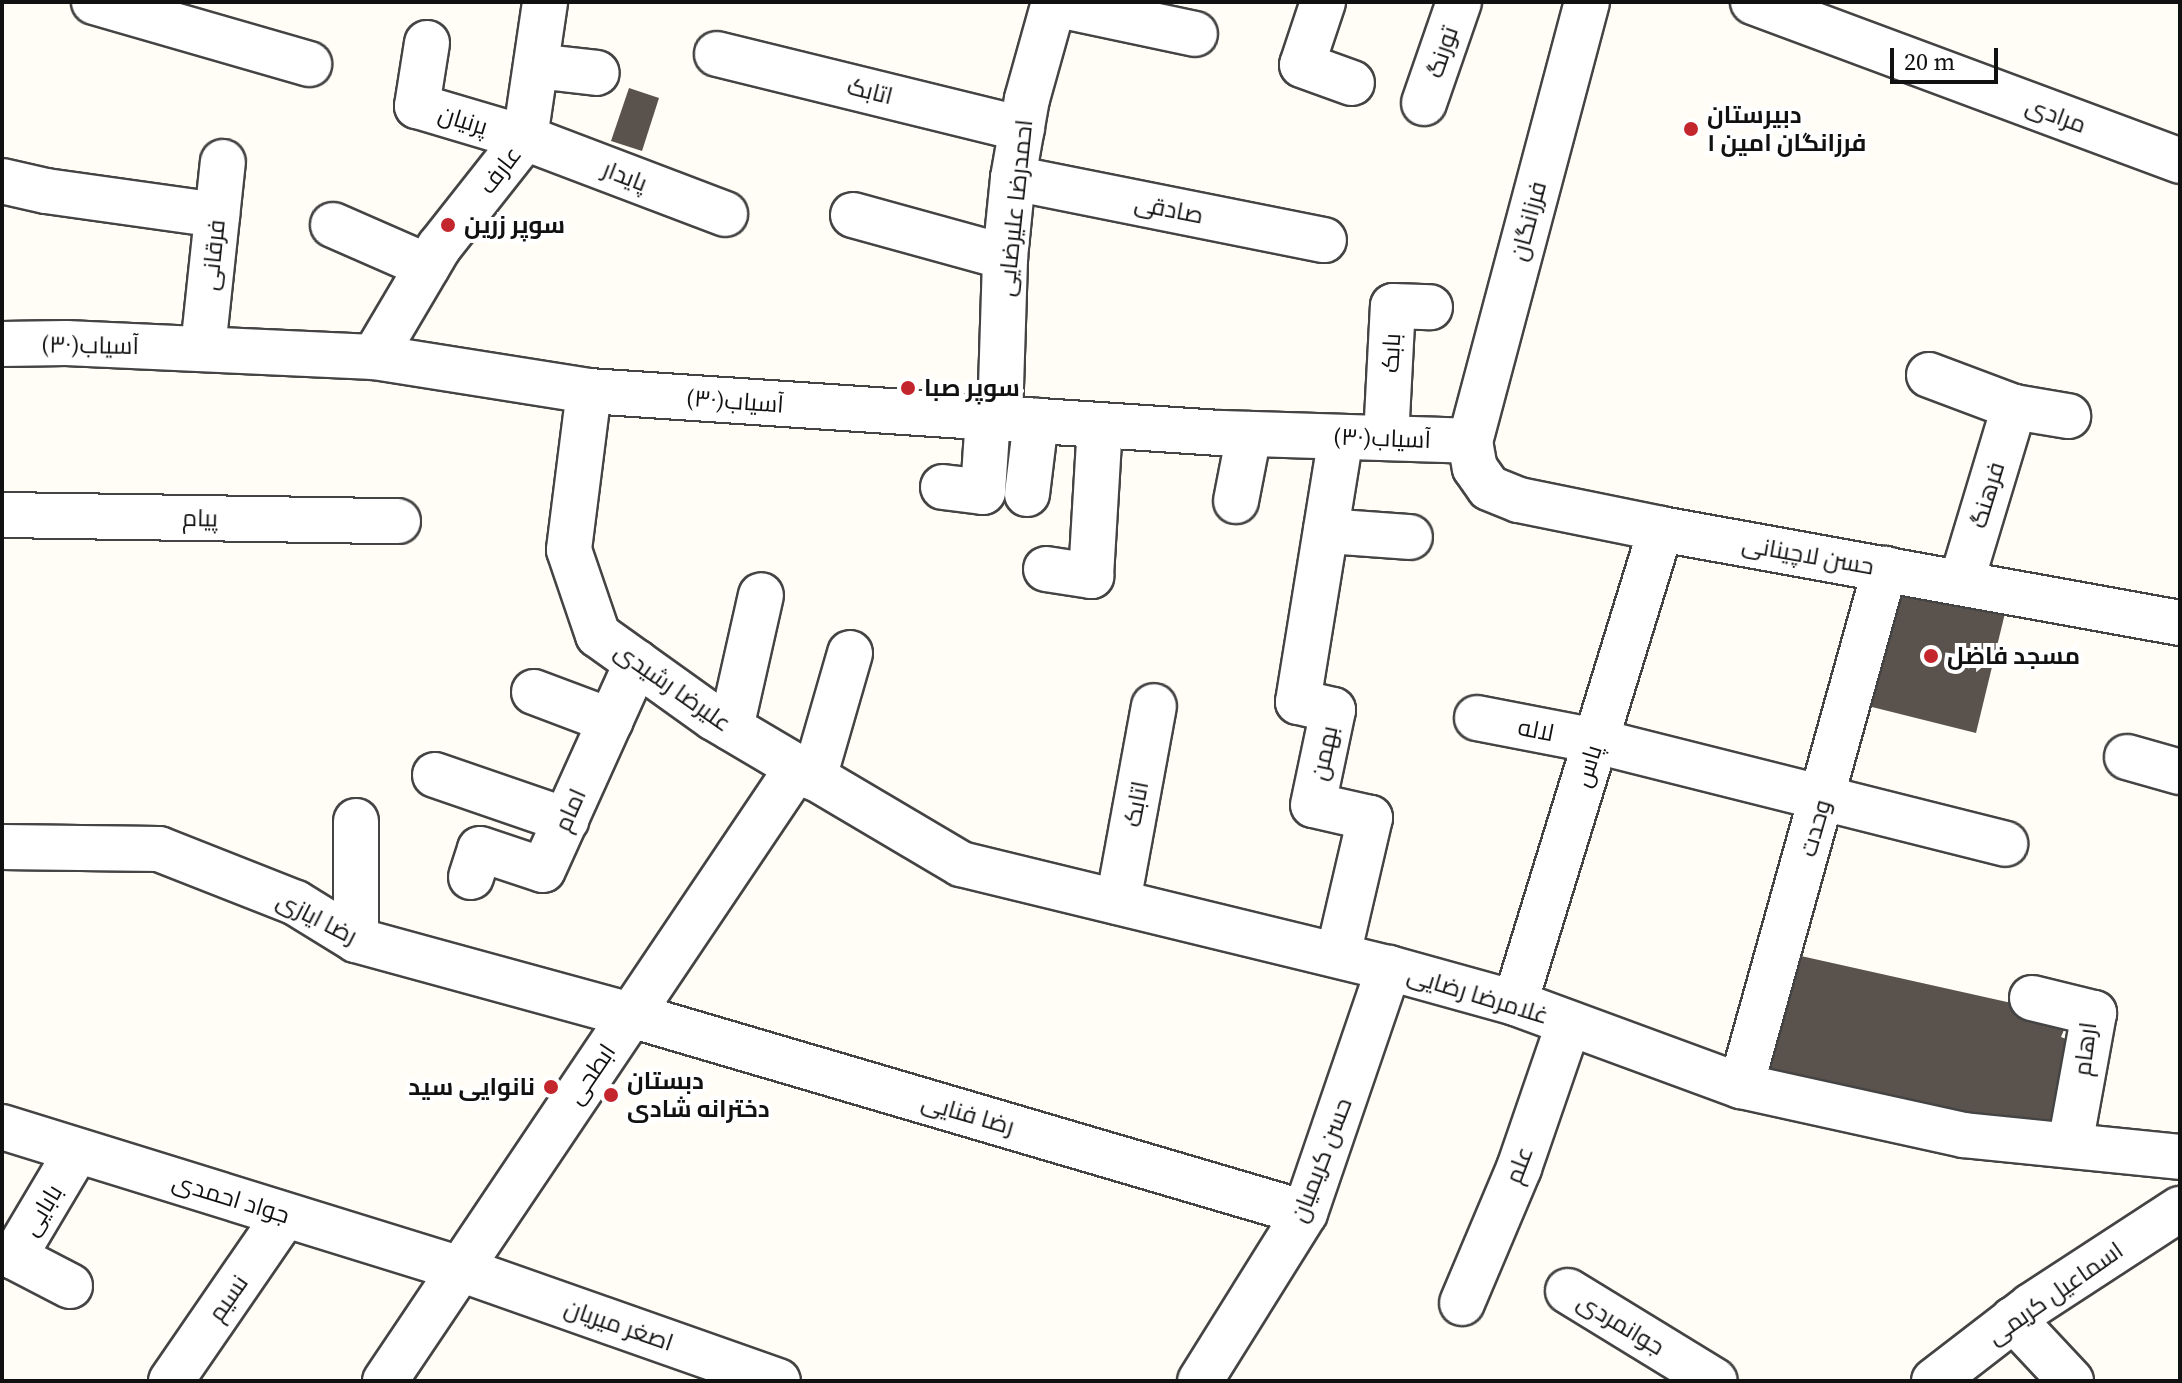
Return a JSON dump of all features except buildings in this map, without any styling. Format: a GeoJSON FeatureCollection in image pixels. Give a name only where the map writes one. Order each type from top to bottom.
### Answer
{"type":"FeatureCollection","features":[{"type":"Feature","properties":{"kind":"street"},"geometry":{"type":"LineString","coordinates":[[94,2],[309,64]]}},
{"type":"Feature","properties":{"kind":"street","name":"عارف"},"geometry":{"type":"LineString","coordinates":[[374,357],[427,266],[525,138],[545,2]]}},
{"type":"Feature","properties":{"kind":"street"},"geometry":{"type":"LineString","coordinates":[[1323,2],[1302,65],[1352,83]]}},
{"type":"Feature","properties":{"kind":"street","name":"تورنگ"},"geometry":{"type":"LineString","coordinates":[[1424,103],[1459,2]]}},
{"type":"Feature","properties":{"kind":"street","name":"فرزانگان"},"geometry":{"type":"LineString","coordinates":[[1470,441],[1587,2]]}},
{"type":"Feature","properties":{"kind":"street","name":"مرادی"},"geometry":{"type":"LineString","coordinates":[[1753,2],[2180,161]]}},
{"type":"Feature","properties":{"kind":"street"},"geometry":{"type":"LineString","coordinates":[[1054,3],[1120,21],[1195,34]]}},
{"type":"Feature","properties":{"kind":"street","name":"احمدرضا علیرضایی"},"geometry":{"type":"LineString","coordinates":[[1008,419],[1005,257],[1013,178],[1022,129],[1054,3]]}},
{"type":"Feature","properties":{"kind":"street","name":"پرنیان"},"geometry":{"type":"LineString","coordinates":[[427,43],[417,106],[525,138]]}},
{"type":"Feature","properties":{"kind":"street","name":"اتابک"},"geometry":{"type":"LineString","coordinates":[[717,54],[1022,129]]}},
{"type":"Feature","properties":{"kind":"street"},"geometry":{"type":"LineString","coordinates":[[536,66],[597,73]]}},
{"type":"Feature","properties":{"kind":"street","name":"پایدار"},"geometry":{"type":"LineString","coordinates":[[525,138],[725,214]]}},
{"type":"Feature","properties":{"kind":"street","name":"فرقانی"},"geometry":{"type":"LineString","coordinates":[[203,348],[223,162]]}},
{"type":"Feature","properties":{"kind":"street","name":"صادقی"},"geometry":{"type":"LineString","coordinates":[[1013,178],[1324,240]]}},
{"type":"Feature","properties":{"kind":"street"},"geometry":{"type":"LineString","coordinates":[[2,181],[46,191],[217,215]]}},
{"type":"Feature","properties":{"kind":"street"},"geometry":{"type":"LineString","coordinates":[[853,215],[1005,257]]}},
{"type":"Feature","properties":{"kind":"street"},"geometry":{"type":"LineString","coordinates":[[333,225],[427,266]]}},
{"type":"Feature","properties":{"kind":"street","name":"بابک"},"geometry":{"type":"LineString","coordinates":[[1386,438],[1393,306],[1430,307]]}},
{"type":"Feature","properties":{"kind":"street","name":"آسیاب(۳۰)"},"geometry":{"type":"LineString","coordinates":[[2,344],[203,348],[374,357],[589,391],[1249,434],[1470,441]]}},
{"type":"Feature","properties":{"kind":"street"},"geometry":{"type":"LineString","coordinates":[[1929,375],[2014,407],[2068,416]]}},
{"type":"Feature","properties":{"kind":"street","name":"علیرضا رشیدی"},"geometry":{"type":"LineString","coordinates":[[589,391],[569,550],[598,635],[731,728],[805,773]]}},
{"type":"Feature","properties":{"kind":"street","name":"فرهنگ"},"geometry":{"type":"LineString","coordinates":[[1961,583],[2014,407]]}},
{"type":"Feature","properties":{"kind":"street"},"geometry":{"type":"LineString","coordinates":[[943,487],[983,492],[1008,419]]}},
{"type":"Feature","properties":{"kind":"street"},"geometry":{"type":"LineString","coordinates":[[1008,419],[1027,494]]}},
{"type":"Feature","properties":{"kind":"street"},"geometry":{"type":"LineString","coordinates":[[1046,569],[1091,576],[1100,425]]}},
{"type":"Feature","properties":{"kind":"street"},"geometry":{"type":"LineString","coordinates":[[1236,501],[1249,434]]}},
{"type":"Feature","properties":{"kind":"street","name":"بهمن"},"geometry":{"type":"LineString","coordinates":[[1338,955],[1370,818],[1313,805],[1333,710],[1298,702],[1341,437]]}},
{"type":"Feature","properties":{"kind":"street","name":"حسن لاچینانی"},"geometry":{"type":"LineString","coordinates":[[1470,441],[1475,468],[1489,488],[1519,500],[1661,529],[2180,623]]}},
{"type":"Feature","properties":{"kind":"street","name":"پیام"},"geometry":{"type":"LineString","coordinates":[[2,515],[398,521]]}},
{"type":"Feature","properties":{"kind":"street","name":"پاس"},"geometry":{"type":"LineString","coordinates":[[1515,1003],[1661,529]]}},
{"type":"Feature","properties":{"kind":"street"},"geometry":{"type":"LineString","coordinates":[[1326,531],[1410,537]]}},
{"type":"Feature","properties":{"kind":"street","name":"وحدت"},"geometry":{"type":"LineString","coordinates":[[1741,1086],[1885,569]]}},
{"type":"Feature","properties":{"kind":"street"},"geometry":{"type":"LineString","coordinates":[[731,728],[761,595]]}},
{"type":"Feature","properties":{"kind":"street","name":"ابطحی"},"geometry":{"type":"LineString","coordinates":[[385,1381],[631,1015],[805,773],[850,653]]}},
{"type":"Feature","properties":{"kind":"street","name":"امام"},"geometry":{"type":"LineString","coordinates":[[471,877],[480,849],[543,870],[637,662]]}},
{"type":"Feature","properties":{"kind":"street"},"geometry":{"type":"LineString","coordinates":[[534,692],[611,721]]}},
{"type":"Feature","properties":{"kind":"street","name":"اتابک"},"geometry":{"type":"LineString","coordinates":[[1118,902],[1154,706]]}},
{"type":"Feature","properties":{"kind":"street","name":"لاله"},"geometry":{"type":"LineString","coordinates":[[1477,718],[1596,741],[2005,844]]}},
{"type":"Feature","properties":{"kind":"street"},"geometry":{"type":"LineString","coordinates":[[2127,757],[2180,772]]}},
{"type":"Feature","properties":{"kind":"street","name":"غلامرضا رضایی"},"geometry":{"type":"LineString","coordinates":[[805,773],[961,864],[1338,955],[1515,1003],[1741,1086],[1964,1135],[2180,1157]]}},
{"type":"Feature","properties":{"kind":"street"},"geometry":{"type":"LineString","coordinates":[[435,775],[566,820]]}},
{"type":"Feature","properties":{"kind":"street"},"geometry":{"type":"LineString","coordinates":[[356,821],[356,940]]}},
{"type":"Feature","properties":{"kind":"street","name":"رضا ایازی"},"geometry":{"type":"LineString","coordinates":[[2,847],[159,849],[296,903],[356,940],[631,1015]]}},
{"type":"Feature","properties":{"kind":"street","name":"حسن کریمیان"},"geometry":{"type":"LineString","coordinates":[[1200,1381],[1305,1213],[1389,968]]}},
{"type":"Feature","properties":{"kind":"street","name":"ارهام"},"geometry":{"type":"LineString","coordinates":[[2032,998],[2094,1013],[2070,1145]]}},
{"type":"Feature","properties":{"kind":"street","name":"رضا فنایی"},"geometry":{"type":"LineString","coordinates":[[631,1015],[1305,1213]]}},
{"type":"Feature","properties":{"kind":"street","name":"علم"},"geometry":{"type":"LineString","coordinates":[[1462,1303],[1519,1168],[1569,1023]]}},
{"type":"Feature","properties":{"kind":"street","name":"جواد احمدی"},"geometry":{"type":"LineString","coordinates":[[2,1127],[460,1269]]}},
{"type":"Feature","properties":{"kind":"street","name":"بابایی"},"geometry":{"type":"LineString","coordinates":[[70,1286],[14,1257],[77,1151]]}},
{"type":"Feature","properties":{"kind":"street","name":"اسماعیل کریمی"},"geometry":{"type":"LineString","coordinates":[[1934,1381],[2013,1319],[2180,1209]]}},
{"type":"Feature","properties":{"kind":"street","name":"نسیم"},"geometry":{"type":"LineString","coordinates":[[171,1381],[285,1215]]}},
{"type":"Feature","properties":{"kind":"street","name":"اصغر میریان"},"geometry":{"type":"LineString","coordinates":[[460,1269],[778,1381]]}},
{"type":"Feature","properties":{"kind":"street","name":"جوانمردی"},"geometry":{"type":"LineString","coordinates":[[1568,1291],[1715,1381]]}},
{"type":"Feature","properties":{"kind":"street"},"geometry":{"type":"LineString","coordinates":[[2013,1319],[2071,1381]]}},
{"type":"Feature","properties":{"kind":"place","name":"دبیرستان فرزانگان امین ۱"},"geometry":{"type":"Point","coordinates":[1691,129]}},
{"type":"Feature","properties":{"kind":"place","name":"سوپر زرین"},"geometry":{"type":"Point","coordinates":[448,225]}},
{"type":"Feature","properties":{"kind":"place","name":"سوپر صبا"},"geometry":{"type":"Point","coordinates":[908,388]}},
{"type":"Feature","properties":{"kind":"place","name":"مسجد فاضل"},"geometry":{"type":"Point","coordinates":[1931,656]}},
{"type":"Feature","properties":{"kind":"place","name":"نانوایی سید"},"geometry":{"type":"Point","coordinates":[551,1087]}},
{"type":"Feature","properties":{"kind":"place","name":"دبستان دخترانه شادی"},"geometry":{"type":"Point","coordinates":[611,1095]}}]}
